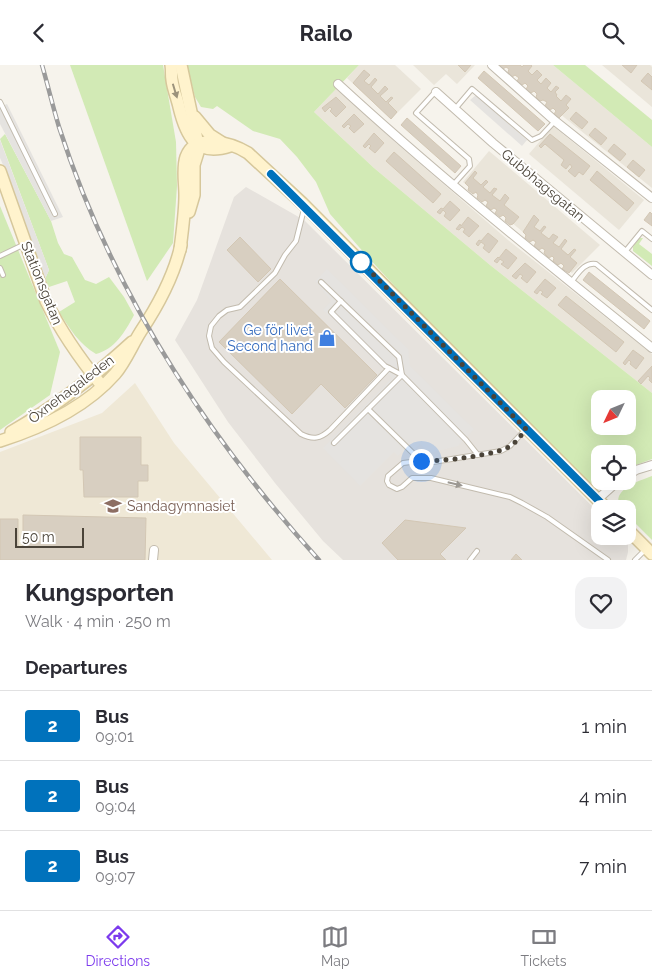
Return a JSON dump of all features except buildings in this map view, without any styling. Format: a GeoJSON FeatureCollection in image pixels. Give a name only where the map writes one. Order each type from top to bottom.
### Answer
{"type":"FeatureCollection","features":[{"type":"Feature","properties":{"kind":"street","name":"Öxnehagaleden"},"geometry":{"type":"LineString","coordinates":[[0,439],[28,432],[76,406],[102,386],[124,361],[157,307],[176,264],[180,250],[194,195],[194,165],[198,156],[198,144],[172,83],[171,65]]}},
{"type":"Feature","properties":{"kind":"street","name":"Öxnehagaleden"},"geometry":{"type":"LineString","coordinates":[[180,250],[185,196],[184,164],[187,154],[183,142],[187,115],[181,65]]}},
{"type":"Feature","properties":{"kind":"street"},"geometry":{"type":"LineString","coordinates":[[492,65],[555,121],[652,198]]}},
{"type":"Feature","properties":{"kind":"street"},"geometry":{"type":"LineString","coordinates":[[338,84],[386,129],[652,348]]}},
{"type":"Feature","properties":{"kind":"street","name":"Gubbhagsgatan"},"geometry":{"type":"LineString","coordinates":[[436,92],[492,143],[652,275]]}},
{"type":"Feature","properties":{"kind":"street"},"geometry":{"type":"LineString","coordinates":[[187,115],[223,146]]}},
{"type":"Feature","properties":{"kind":"street"},"geometry":{"type":"LineString","coordinates":[[187,154],[198,144],[223,146],[248,153],[305,207],[598,499],[608,490]]}},
{"type":"Feature","properties":{"kind":"street"},"geometry":{"type":"LineString","coordinates":[[195,179],[203,161],[223,146]]}},
{"type":"Feature","properties":{"kind":"street","name":"Stationsgatan"},"geometry":{"type":"LineString","coordinates":[[0,171],[46,301],[55,320],[102,386]]}},
{"type":"Feature","properties":{"kind":"street","name":"Öxnehagaleden"},"geometry":{"type":"LineString","coordinates":[[0,439],[51,406],[93,375],[139,335]]}},
{"type":"Feature","properties":{"kind":"street"},"geometry":{"type":"LineString","coordinates":[[636,472],[652,465]]}},
{"type":"Feature","properties":{"kind":"street"},"geometry":{"type":"LineString","coordinates":[[636,537],[649,551]]}},
{"type":"Feature","properties":{"kind":"street"},"geometry":{"type":"LineString","coordinates":[[153,560],[154,550]]}},
{"type":"Feature","properties":{"kind":"lane"},"geometry":{"type":"LineString","coordinates":[[455,109],[472,89],[532,141],[541,136],[555,121]]}},
{"type":"Feature","properties":{"kind":"lane"},"geometry":{"type":"LineString","coordinates":[[436,92],[416,113],[469,159],[470,166],[454,185]]}},
{"type":"Feature","properties":{"kind":"lane"},"geometry":{"type":"LineString","coordinates":[[0,102],[55,214]]}},
{"type":"Feature","properties":{"kind":"lane"},"geometry":{"type":"LineString","coordinates":[[305,207],[296,241],[285,255],[275,273],[240,307],[227,310],[211,326],[209,336],[212,348],[224,362],[301,434],[315,439],[322,437],[330,430],[389,368]]}},
{"type":"Feature","properties":{"kind":"lane"},"geometry":{"type":"LineString","coordinates":[[624,253],[642,231],[652,239]]}},
{"type":"Feature","properties":{"kind":"lane"},"geometry":{"type":"LineString","coordinates":[[0,256],[26,244]]}},
{"type":"Feature","properties":{"kind":"lane"},"geometry":{"type":"LineString","coordinates":[[570,282],[586,265],[590,263],[596,264],[652,310]]}},
{"type":"Feature","properties":{"kind":"lane"},"geometry":{"type":"LineString","coordinates":[[0,268],[3,275]]}},
{"type":"Feature","properties":{"kind":"lane"},"geometry":{"type":"LineString","coordinates":[[321,281],[399,357],[402,375]]}},
{"type":"Feature","properties":{"kind":"lane"},"geometry":{"type":"LineString","coordinates":[[341,301],[331,312],[389,368],[402,375],[466,440],[478,455]]}},
{"type":"Feature","properties":{"kind":"lane"},"geometry":{"type":"LineString","coordinates":[[334,443],[402,375]]}},
{"type":"Feature","properties":{"kind":"lane"},"geometry":{"type":"LineString","coordinates":[[368,409],[421,461]]}},
{"type":"Feature","properties":{"kind":"lane"},"geometry":{"type":"LineString","coordinates":[[526,429],[510,446],[501,451],[433,462],[403,463],[388,476],[387,481],[389,485],[397,489],[412,478],[431,478],[510,497],[546,517],[608,560]]}},
{"type":"Feature","properties":{"kind":"lane"},"geometry":{"type":"LineString","coordinates":[[470,560],[477,551]]}},
{"type":"Feature","properties":{"kind":"lane"},"geometry":{"type":"LineString","coordinates":[[635,560],[649,551]]}},
{"type":"Feature","properties":{"kind":"shaded area"},"geometry":{"type":"Polygon","coordinates":[[[359,65],[395,65],[421,89],[391,119],[347,78],[359,65]]]}},
{"type":"Feature","properties":{"kind":"shaded area"},"geometry":{"type":"Polygon","coordinates":[[[413,65],[475,65],[457,84],[446,74],[434,85],[413,65]]]}},
{"type":"Feature","properties":{"kind":"shaded area"},"geometry":{"type":"Polygon","coordinates":[[[505,65],[553,65],[652,147],[652,188],[565,118],[505,65]]]}},
{"type":"Feature","properties":{"kind":"shaded area"},"geometry":{"type":"Polygon","coordinates":[[[602,65],[650,65],[652,67],[652,107],[602,65]]]}},
{"type":"Feature","properties":{"kind":"shaded area"},"geometry":{"type":"Polygon","coordinates":[[[337,88],[396,143],[508,240],[652,354],[652,393],[490,265],[374,168],[314,112],[337,88]]]}},
{"type":"Feature","properties":{"kind":"shaded area"},"geometry":{"type":"Polygon","coordinates":[[[476,95],[527,140],[522,146],[470,100],[476,95]]]}},
{"type":"Feature","properties":{"kind":"shaded area"},"geometry":{"type":"Polygon","coordinates":[[[7,104],[63,217],[51,221],[0,124],[0,107],[7,104]]]}},
{"type":"Feature","properties":{"kind":"shaded area"},"geometry":{"type":"Polygon","coordinates":[[[553,126],[644,200],[619,230],[529,154],[553,126]]]}},
{"type":"Feature","properties":{"kind":"shaded area"},"geometry":{"type":"Polygon","coordinates":[[[0,140],[49,270],[45,279],[0,158],[0,140]]]}},
{"type":"Feature","properties":{"kind":"shaded area"},"geometry":{"type":"Polygon","coordinates":[[[489,151],[600,245],[572,273],[463,182],[489,151]]]}},
{"type":"Feature","properties":{"kind":"shaded area"},"geometry":{"type":"Polygon","coordinates":[[[246,187],[304,220],[591,505],[591,545],[628,545],[626,560],[343,560],[323,541],[228,422],[175,340],[197,300],[234,197],[246,187]]]}},
{"type":"Feature","properties":{"kind":"shaded area"},"geometry":{"type":"Polygon","coordinates":[[[327,269],[408,349],[410,366],[474,429],[458,446],[429,453],[420,444],[416,449],[403,451],[398,456],[394,452],[360,486],[323,448],[392,378],[323,310],[331,301],[315,281],[327,269]]]}},
{"type":"Feature","properties":{"kind":"shaded area","name":"Sandagymnasiet"},"geometry":{"type":"Polygon","coordinates":[[[135,383],[174,443],[272,560],[0,560],[0,452],[102,413],[135,383]]]}},
{"type":"Feature","properties":{"kind":"green space"},"geometry":{"type":"Polygon","coordinates":[[[70,65],[163,65],[176,142],[177,186],[173,243],[147,281],[70,65]]]}},
{"type":"Feature","properties":{"kind":"green space"},"geometry":{"type":"Polygon","coordinates":[[[187,65],[359,65],[314,112],[374,168],[490,265],[652,393],[652,459],[636,465],[636,445],[591,445],[591,483],[586,481],[413,306],[366,255],[330,214],[316,182],[280,139],[253,131],[217,106],[213,109],[201,107],[195,97],[187,65]]]}},
{"type":"Feature","properties":{"kind":"green space"},"geometry":{"type":"Polygon","coordinates":[[[553,65],[585,65],[652,120],[652,147],[553,65]]]}},
{"type":"Feature","properties":{"kind":"green space"},"geometry":{"type":"Polygon","coordinates":[[[5,134],[51,221],[58,243],[64,254],[72,257],[85,280],[96,284],[109,277],[124,297],[134,315],[119,339],[103,352],[96,354],[85,346],[59,312],[75,302],[67,281],[49,287],[45,279],[49,270],[0,139],[5,134]]]}},
{"type":"Feature","properties":{"kind":"green space"},"geometry":{"type":"Polygon","coordinates":[[[0,206],[60,352],[50,395],[0,430],[0,206]]]}},
{"type":"Feature","properties":{"kind":"green space"},"geometry":{"type":"Polygon","coordinates":[[[639,238],[643,238],[639,244],[652,254],[652,266],[633,251],[633,247],[639,238]]]}},
{"type":"Feature","properties":{"kind":"green space"},"geometry":{"type":"Polygon","coordinates":[[[652,476],[652,540],[636,524],[636,500],[618,500],[624,490],[636,490],[636,483],[652,476]]]}},
{"type":"Feature","properties":{"kind":"railway"},"geometry":{"type":"LineString","coordinates":[[42,65],[59,127],[81,187],[106,246],[134,303],[200,410],[237,462],[319,560]]}},
{"type":"Feature","properties":{"kind":"bus line","name":"2"},"geometry":{"type":"LineString","coordinates":[[271,174],[598,500]]}},
{"type":"Feature","properties":{"kind":"place","name":"Ge för livet Second hand"},"geometry":{"type":"Point","coordinates":[327,338]}},
{"type":"Feature","properties":{"kind":"place","name":"Sandagymnasiet"},"geometry":{"type":"Point","coordinates":[113,506]}},
{"type":"Feature","properties":{"kind":"route"},"geometry":{"type":"LineString","coordinates":[[361,262],[526,429],[510,446],[501,451],[433,462],[421,461]]}}]}
